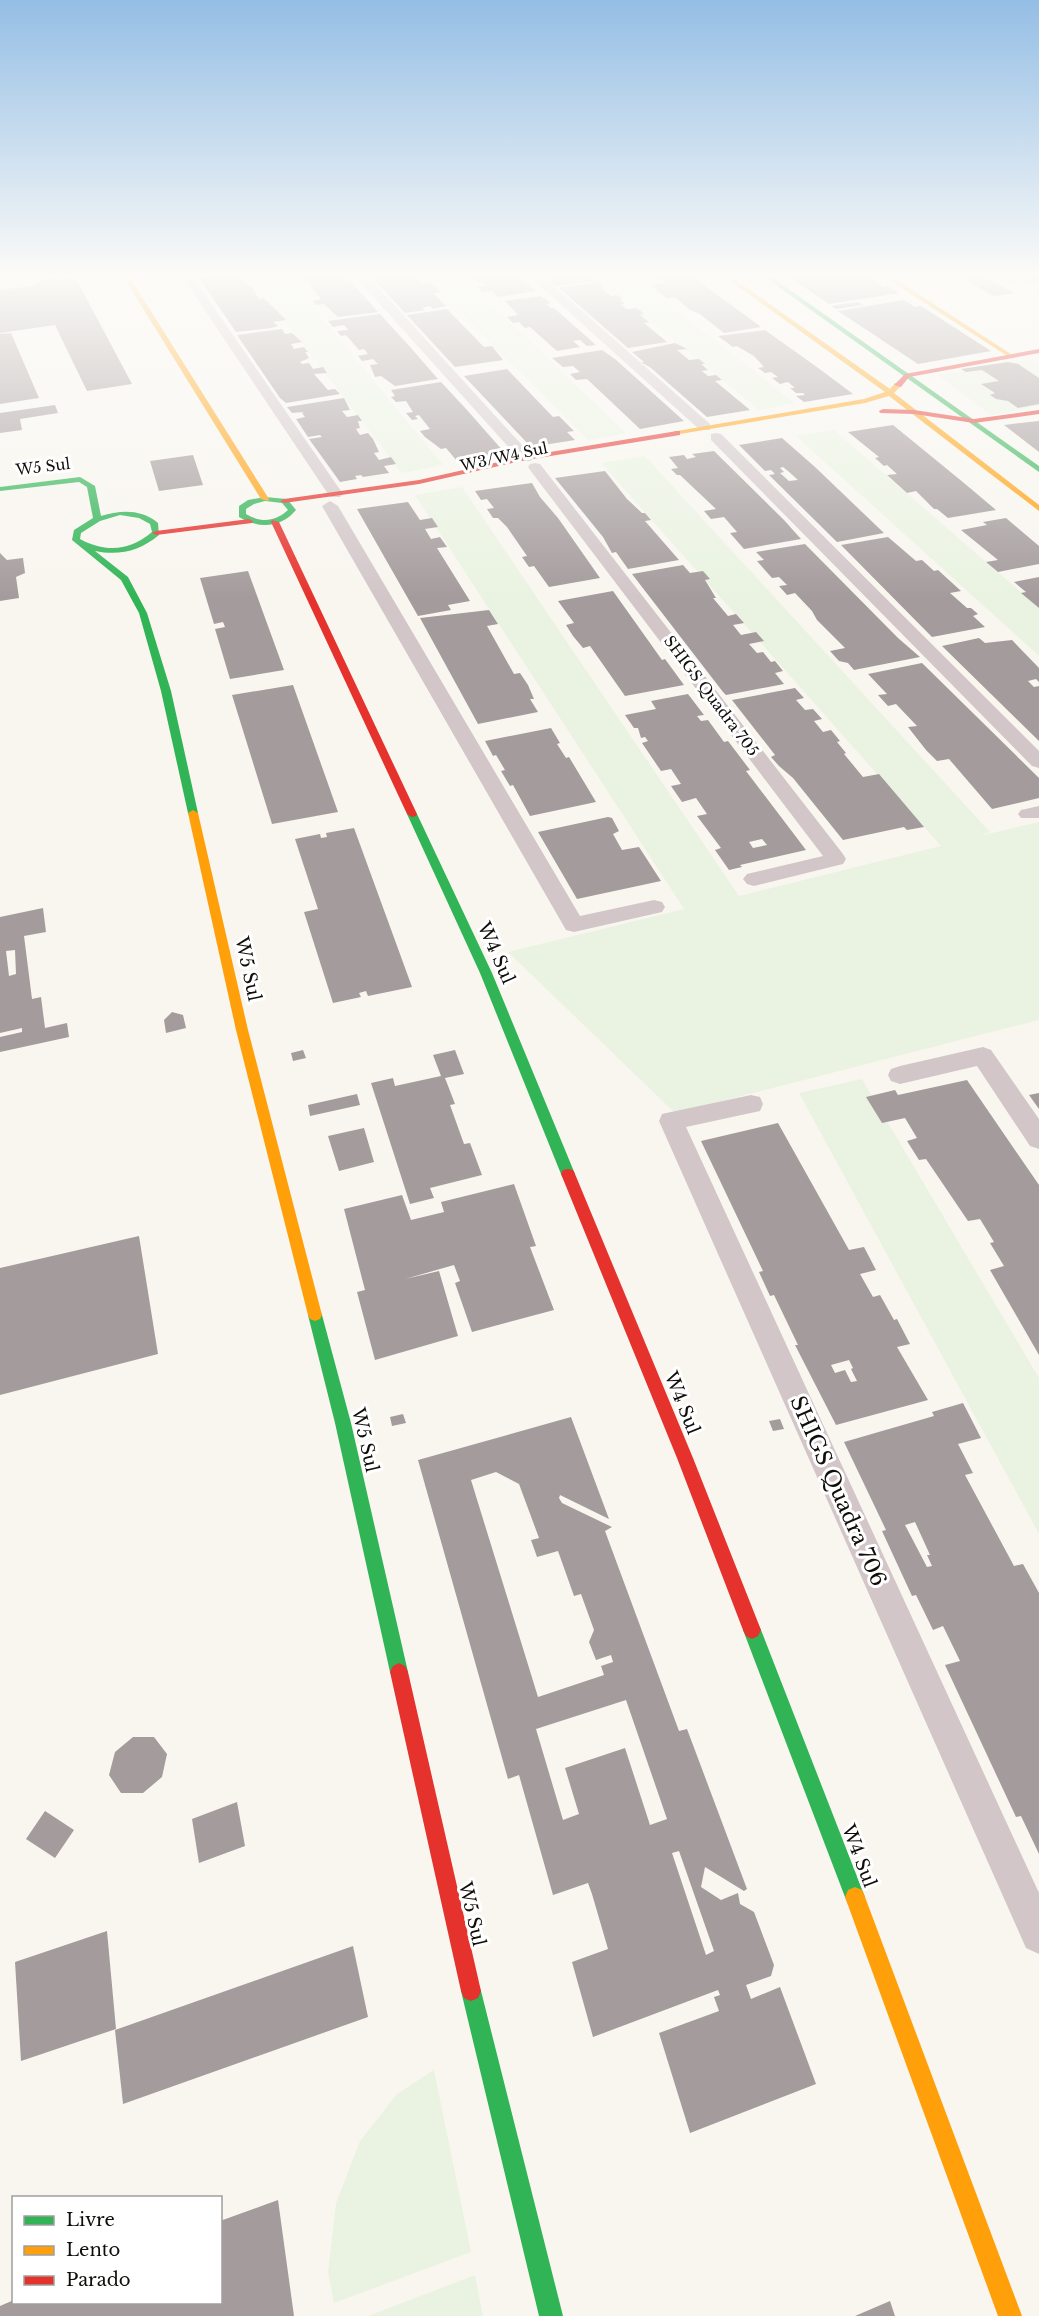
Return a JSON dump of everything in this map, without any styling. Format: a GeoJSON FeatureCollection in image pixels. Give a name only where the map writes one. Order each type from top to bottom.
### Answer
{"type":"FeatureCollection","features":[{"type":"Feature","properties":{"kind":"main road"},"geometry":{"type":"LineString","coordinates":[[191,381],[265,499],[251,502],[242,508],[149,519],[120,513],[97,518],[84,524],[77,532],[76,540],[84,547],[115,551],[130,564],[156,533],[249,521],[275,522]]}},
{"type":"Feature","properties":{"kind":"main road"},"geometry":{"type":"LineString","coordinates":[[873,381],[1039,508]]}},
{"type":"Feature","properties":{"kind":"main road","name":"W3/W4 Sul"},"geometry":{"type":"LineString","coordinates":[[265,499],[333,500],[422,486],[530,462],[802,417],[890,393],[901,381]]}},
{"type":"Feature","properties":{"kind":"main road"},"geometry":{"type":"LineString","coordinates":[[916,381],[1039,470]]}},
{"type":"Feature","properties":{"kind":"main road","name":"W3/W4 Sul"},"geometry":{"type":"LineString","coordinates":[[802,417],[877,411],[914,412],[974,421]]}},
{"type":"Feature","properties":{"kind":"main road"},"geometry":{"type":"LineString","coordinates":[[974,421],[1039,412]]}},
{"type":"Feature","properties":{"kind":"main road","name":"W5 Sul"},"geometry":{"type":"LineString","coordinates":[[0,489],[80,479],[91,486],[97,518]]}},
{"type":"Feature","properties":{"kind":"main road","name":"W3/W4 Sul"},"geometry":{"type":"LineString","coordinates":[[275,522],[291,514],[333,500]]}},
{"type":"Feature","properties":{"kind":"main road"},"geometry":{"type":"LineString","coordinates":[[284,501],[292,507],[291,514]]}},
{"type":"Feature","properties":{"kind":"main road"},"geometry":{"type":"LineString","coordinates":[[242,508],[242,515],[249,521]]}},
{"type":"Feature","properties":{"kind":"main road"},"geometry":{"type":"LineString","coordinates":[[149,519],[154,523],[156,533]]}},
{"type":"Feature","properties":{"kind":"main road","name":"W4 Sul"},"geometry":{"type":"LineString","coordinates":[[275,522],[486,973],[685,1458],[874,1944],[1010,2316]]}},
{"type":"Feature","properties":{"kind":"main road","name":"W5 Sul"},"geometry":{"type":"LineString","coordinates":[[84,547],[130,564],[166,691],[242,1030],[343,1423],[479,2028],[551,2316]]}},
{"type":"Feature","properties":{"kind":"street"},"geometry":{"type":"LineString","coordinates":[[255,381],[333,500],[574,926],[654,907]]}},
{"type":"Feature","properties":{"kind":"street"},"geometry":{"type":"LineString","coordinates":[[456,381],[530,462]]}},
{"type":"Feature","properties":{"kind":"street"},"geometry":{"type":"LineString","coordinates":[[654,381],[711,432],[1039,762]]}},
{"type":"Feature","properties":{"kind":"street","name":"SHIGS Quadra 705"},"geometry":{"type":"LineString","coordinates":[[530,462],[836,859],[754,879]]}},
{"type":"Feature","properties":{"kind":"street"},"geometry":{"type":"LineString","coordinates":[[900,1075],[983,1056],[1039,1139]]}},
{"type":"Feature","properties":{"kind":"street","name":"SHIGS Quadra 706"},"geometry":{"type":"LineString","coordinates":[[751,1104],[670,1121],[1039,1935]]}},
{"type":"Feature","properties":{"kind":"green space"},"geometry":{"type":"Polygon","coordinates":[[[331,381],[374,381],[443,465],[402,473],[331,381]]]}},
{"type":"Feature","properties":{"kind":"green space"},"geometry":{"type":"Polygon","coordinates":[[[529,381],[571,381],[626,433],[588,440],[529,381]]]}},
{"type":"Feature","properties":{"kind":"green space"},"geometry":{"type":"Polygon","coordinates":[[[724,381],[767,381],[795,403],[759,410],[724,381]]]}},
{"type":"Feature","properties":{"kind":"green space"},"geometry":{"type":"Polygon","coordinates":[[[945,381],[1039,381],[1039,406],[991,415],[945,381]]]}},
{"type":"Feature","properties":{"kind":"green space"},"geometry":{"type":"Polygon","coordinates":[[[834,430],[1039,608],[1039,656],[796,436],[834,430]]]}},
{"type":"Feature","properties":{"kind":"green space"},"geometry":{"type":"Polygon","coordinates":[[[645,456],[990,832],[979,836],[1039,822],[1039,1020],[675,1113],[508,952],[684,909],[415,495],[462,487],[739,896],[941,846],[601,463],[645,456]]]}},
{"type":"Feature","properties":{"kind":"green space"},"geometry":{"type":"Polygon","coordinates":[[[862,1079],[1039,1378],[1039,1534],[799,1093],[862,1079]]]}},
{"type":"Feature","properties":{"kind":"green space"},"geometry":{"type":"Polygon","coordinates":[[[434,2070],[471,2252],[334,2303],[328,2272],[336,2203],[360,2141],[397,2094],[434,2070]]]}},
{"type":"Feature","properties":{"kind":"green space"},"geometry":{"type":"Polygon","coordinates":[[[475,2275],[483,2316],[368,2316],[475,2275]]]}},
{"type":"Feature","properties":{"kind":"building"},"geometry":{"type":"Polygon","coordinates":[[[0,381],[32,381],[39,398],[0,404],[0,381]]]}},
{"type":"Feature","properties":{"kind":"building"},"geometry":{"type":"Polygon","coordinates":[[[82,381],[130,381],[132,384],[87,391],[82,381]]]}},
{"type":"Feature","properties":{"kind":"building"},"geometry":{"type":"Polygon","coordinates":[[[268,381],[320,381],[328,390],[335,389],[340,394],[286,403],[268,381]]]}},
{"type":"Feature","properties":{"kind":"building"},"geometry":{"type":"Polygon","coordinates":[[[388,381],[425,381],[395,386],[388,381]]]}},
{"type":"Feature","properties":{"kind":"building"},"geometry":{"type":"Polygon","coordinates":[[[469,381],[519,381],[553,417],[559,416],[574,431],[567,432],[575,440],[531,447],[469,381]]]}},
{"type":"Feature","properties":{"kind":"building"},"geometry":{"type":"Polygon","coordinates":[[[589,381],[640,381],[684,421],[640,429],[589,381]]]}},
{"type":"Feature","properties":{"kind":"building"},"geometry":{"type":"Polygon","coordinates":[[[666,381],[715,381],[750,410],[707,417],[666,381]]]}},
{"type":"Feature","properties":{"kind":"building"},"geometry":{"type":"Polygon","coordinates":[[[776,381],[836,381],[853,394],[804,402],[796,396],[805,395],[803,393],[796,393],[790,388],[795,388],[788,382],[780,384],[776,381]]]}},
{"type":"Feature","properties":{"kind":"building"},"geometry":{"type":"Polygon","coordinates":[[[999,381],[1039,381],[1039,404],[1018,408],[1008,401],[996,399],[990,395],[995,393],[981,384],[999,381]]]}},
{"type":"Feature","properties":{"kind":"building"},"geometry":{"type":"Polygon","coordinates":[[[441,382],[504,452],[457,461],[446,448],[441,449],[425,437],[420,431],[430,429],[419,415],[415,416],[418,419],[412,420],[406,413],[413,412],[406,401],[396,402],[391,397],[395,396],[391,390],[441,382]]]}},
{"type":"Feature","properties":{"kind":"building"},"geometry":{"type":"Polygon","coordinates":[[[344,398],[350,410],[342,411],[347,417],[358,415],[362,421],[358,421],[360,428],[356,429],[360,435],[368,433],[373,439],[379,452],[374,453],[379,460],[391,457],[396,464],[384,466],[389,473],[355,476],[357,479],[340,482],[309,439],[322,437],[320,435],[308,437],[296,419],[305,417],[302,413],[304,412],[292,413],[287,407],[344,398]]]}},
{"type":"Feature","properties":{"kind":"building"},"geometry":{"type":"Polygon","coordinates":[[[55,405],[58,413],[20,419],[22,430],[0,433],[0,413],[55,405]]]}},
{"type":"Feature","properties":{"kind":"building"},"geometry":{"type":"Polygon","coordinates":[[[1039,421],[1039,452],[1004,425],[1029,422],[1039,421]]]}},
{"type":"Feature","properties":{"kind":"building"},"geometry":{"type":"Polygon","coordinates":[[[893,425],[996,510],[948,518],[934,509],[916,491],[907,493],[887,475],[897,474],[887,465],[884,466],[875,458],[879,457],[848,432],[893,425]]]}},
{"type":"Feature","properties":{"kind":"building"},"geometry":{"type":"Polygon","coordinates":[[[782,438],[884,533],[837,542],[769,475],[775,474],[771,470],[765,471],[739,445],[782,438]],[[783,467],[780,468],[784,472],[780,473],[789,481],[798,480],[783,467]]]}},
{"type":"Feature","properties":{"kind":"building"},"geometry":{"type":"Polygon","coordinates":[[[714,451],[801,539],[744,549],[730,533],[737,532],[724,517],[711,519],[704,511],[716,509],[671,469],[678,468],[669,457],[684,455],[687,459],[696,457],[692,454],[714,451]]]}},
{"type":"Feature","properties":{"kind":"building"},"geometry":{"type":"Polygon","coordinates":[[[193,455],[203,485],[159,491],[150,461],[193,455]]]}},
{"type":"Feature","properties":{"kind":"building"},"geometry":{"type":"Polygon","coordinates":[[[605,471],[627,499],[651,520],[645,521],[679,560],[628,569],[616,552],[612,553],[603,537],[555,478],[605,471]]]}},
{"type":"Feature","properties":{"kind":"building"},"geometry":{"type":"Polygon","coordinates":[[[532,483],[600,578],[549,587],[534,566],[529,567],[522,557],[527,556],[507,527],[498,518],[493,518],[487,509],[494,508],[487,499],[481,500],[475,491],[532,483]]]}},
{"type":"Feature","properties":{"kind":"building"},"geometry":{"type":"Polygon","coordinates":[[[408,502],[420,520],[432,518],[438,527],[425,529],[431,539],[440,537],[447,547],[437,548],[470,601],[448,605],[451,610],[418,616],[357,509],[408,502]]]}},
{"type":"Feature","properties":{"kind":"building"},"geometry":{"type":"Polygon","coordinates":[[[1006,518],[1039,546],[1039,564],[998,572],[986,562],[998,560],[961,530],[987,525],[983,522],[1006,518]]]}},
{"type":"Feature","properties":{"kind":"building"},"geometry":{"type":"Polygon","coordinates":[[[888,537],[916,561],[922,560],[934,571],[938,570],[961,591],[950,593],[967,608],[971,608],[978,614],[973,616],[985,627],[932,637],[841,545],[888,537]]]}},
{"type":"Feature","properties":{"kind":"building"},"geometry":{"type":"Polygon","coordinates":[[[805,544],[898,638],[920,657],[854,670],[848,663],[839,661],[830,651],[845,648],[817,620],[812,611],[795,593],[787,595],[779,586],[787,585],[779,577],[772,578],[757,561],[764,560],[756,552],[805,544]]]}},
{"type":"Feature","properties":{"kind":"building"},"geometry":{"type":"Polygon","coordinates":[[[0,553],[7,560],[23,558],[25,573],[16,577],[19,598],[0,601],[0,553]]]}},
{"type":"Feature","properties":{"kind":"building"},"geometry":{"type":"Polygon","coordinates":[[[683,565],[690,573],[703,571],[710,579],[705,580],[716,598],[713,598],[728,616],[736,614],[744,623],[733,625],[741,635],[756,632],[764,641],[749,644],[757,653],[763,652],[771,662],[775,661],[783,671],[775,673],[784,684],[726,695],[632,574],[683,565]]]}},
{"type":"Feature","properties":{"kind":"building"},"geometry":{"type":"Polygon","coordinates":[[[248,571],[284,670],[230,679],[215,629],[225,627],[223,622],[214,624],[200,578],[248,571]]]}},
{"type":"Feature","properties":{"kind":"building"},"geometry":{"type":"Polygon","coordinates":[[[1039,577],[1039,608],[1021,593],[1026,592],[1014,582],[1039,577]]]}},
{"type":"Feature","properties":{"kind":"building"},"geometry":{"type":"Polygon","coordinates":[[[613,591],[662,660],[665,659],[684,685],[625,696],[590,646],[583,648],[573,636],[566,625],[574,623],[558,601],[613,591]]]}},
{"type":"Feature","properties":{"kind":"building"},"geometry":{"type":"Polygon","coordinates":[[[489,610],[498,624],[487,626],[514,674],[520,673],[528,685],[534,699],[530,699],[538,712],[478,724],[420,618],[489,610]]]}},
{"type":"Feature","properties":{"kind":"building"},"geometry":{"type":"Polygon","coordinates":[[[979,638],[985,643],[1012,640],[1039,668],[1039,682],[1036,679],[1028,681],[1034,687],[1039,686],[1039,741],[942,646],[979,638]]]}},
{"type":"Feature","properties":{"kind":"building"},"geometry":{"type":"Polygon","coordinates":[[[922,663],[1039,778],[1039,798],[992,809],[949,759],[937,761],[926,750],[908,727],[917,726],[896,704],[888,706],[878,695],[887,694],[868,674],[922,663]]]}},
{"type":"Feature","properties":{"kind":"building"},"geometry":{"type":"Polygon","coordinates":[[[293,685],[338,812],[272,824],[232,695],[293,685]]]}},
{"type":"Feature","properties":{"kind":"building"},"geometry":{"type":"Polygon","coordinates":[[[795,688],[804,698],[796,700],[805,710],[813,709],[822,719],[814,721],[823,732],[831,730],[840,741],[837,742],[846,753],[844,754],[863,777],[879,774],[924,827],[907,830],[904,827],[843,840],[793,778],[771,757],[775,755],[732,700],[795,688]]]}},
{"type":"Feature","properties":{"kind":"building"},"geometry":{"type":"Polygon","coordinates":[[[688,694],[704,715],[697,716],[701,721],[708,720],[724,742],[728,741],[750,770],[746,771],[806,850],[740,865],[742,867],[729,870],[715,850],[721,848],[697,816],[707,814],[696,798],[682,802],[671,786],[681,784],[671,769],[661,771],[642,743],[648,741],[645,737],[641,738],[638,728],[634,728],[625,715],[656,709],[651,701],[688,694]],[[762,839],[749,842],[753,848],[767,845],[762,839]]]}},
{"type":"Feature","properties":{"kind":"building"},"geometry":{"type":"Polygon","coordinates":[[[551,728],[560,743],[557,744],[566,758],[569,757],[596,802],[530,816],[513,785],[510,786],[501,771],[505,770],[496,755],[493,756],[485,741],[551,728]]]}},
{"type":"Feature","properties":{"kind":"building"},"geometry":{"type":"Polygon","coordinates":[[[612,818],[619,831],[613,834],[622,850],[639,847],[661,881],[577,899],[538,832],[612,818]]]}},
{"type":"Feature","properties":{"kind":"building"},"geometry":{"type":"Polygon","coordinates":[[[354,828],[412,987],[368,996],[366,991],[359,993],[361,997],[333,1003],[304,912],[318,909],[295,839],[320,834],[321,838],[327,837],[326,833],[354,828]]]}},
{"type":"Feature","properties":{"kind":"building"},"geometry":{"type":"Polygon","coordinates":[[[43,908],[46,932],[24,936],[32,999],[41,997],[45,1028],[67,1023],[69,1037],[0,1052],[0,1037],[22,1032],[22,1028],[0,1033],[0,917],[43,908]],[[15,950],[6,951],[9,976],[16,974],[15,950]]]}},
{"type":"Feature","properties":{"kind":"building"},"geometry":{"type":"Polygon","coordinates":[[[172,1012],[183,1015],[186,1028],[166,1033],[164,1020],[172,1012]]]}},
{"type":"Feature","properties":{"kind":"building"},"geometry":{"type":"Polygon","coordinates":[[[303,1050],[306,1058],[293,1061],[291,1053],[303,1050]]]}},
{"type":"Feature","properties":{"kind":"building"},"geometry":{"type":"Polygon","coordinates":[[[455,1050],[464,1074],[445,1078],[455,1104],[450,1105],[464,1144],[470,1143],[482,1175],[430,1188],[434,1198],[410,1204],[371,1083],[393,1078],[395,1086],[441,1076],[433,1055],[455,1050]]]}},
{"type":"Feature","properties":{"kind":"building"},"geometry":{"type":"Polygon","coordinates":[[[967,1080],[1039,1185],[1039,1355],[990,1270],[1004,1266],[990,1243],[994,1242],[980,1219],[968,1221],[926,1159],[919,1160],[907,1141],[917,1138],[905,1118],[882,1123],[866,1097],[895,1090],[898,1095],[967,1080]]]}},
{"type":"Feature","properties":{"kind":"building"},"geometry":{"type":"Polygon","coordinates":[[[1039,1093],[1039,1109],[1029,1095],[1039,1093]]]}},
{"type":"Feature","properties":{"kind":"building"},"geometry":{"type":"Polygon","coordinates":[[[357,1094],[360,1105],[310,1116],[308,1105],[357,1094]]]}},
{"type":"Feature","properties":{"kind":"building"},"geometry":{"type":"Polygon","coordinates":[[[778,1123],[849,1250],[864,1247],[876,1270],[860,1274],[873,1297],[880,1295],[894,1320],[897,1319],[910,1344],[897,1347],[928,1400],[836,1425],[795,1345],[798,1345],[774,1295],[770,1296],[759,1272],[763,1271],[701,1141],[778,1123]],[[849,1360],[831,1365],[835,1373],[845,1370],[851,1382],[857,1381],[851,1369],[853,1368],[849,1360]]]}},
{"type":"Feature","properties":{"kind":"building"},"geometry":{"type":"Polygon","coordinates":[[[364,1128],[374,1162],[339,1171],[328,1136],[364,1128]]]}},
{"type":"Feature","properties":{"kind":"building"},"geometry":{"type":"Polygon","coordinates":[[[514,1184],[536,1246],[530,1247],[554,1310],[472,1332],[455,1283],[460,1281],[454,1265],[405,1279],[439,1271],[458,1336],[375,1360],[357,1292],[365,1290],[344,1209],[402,1195],[411,1220],[444,1212],[441,1202],[514,1184]]]}},
{"type":"Feature","properties":{"kind":"building"},"geometry":{"type":"Polygon","coordinates":[[[139,1236],[158,1354],[0,1395],[0,1268],[139,1236]]]}},
{"type":"Feature","properties":{"kind":"building"},"geometry":{"type":"Polygon","coordinates":[[[963,1403],[981,1438],[958,1444],[973,1473],[965,1475],[1014,1566],[1023,1564],[1039,1593],[1039,1854],[1021,1816],[1016,1817],[945,1665],[960,1661],[943,1626],[933,1630],[916,1595],[912,1596],[882,1531],[886,1530],[844,1442],[934,1416],[932,1412],[963,1403]],[[915,1522],[905,1525],[927,1567],[932,1566],[927,1555],[930,1555],[915,1522]]]}},
{"type":"Feature","properties":{"kind":"building"},"geometry":{"type":"Polygon","coordinates":[[[403,1414],[406,1423],[392,1426],[390,1417],[403,1414]]]}},
{"type":"Feature","properties":{"kind":"building"},"geometry":{"type":"Polygon","coordinates":[[[571,1417],[609,1519],[560,1495],[559,1498],[562,1503],[612,1527],[605,1531],[679,1731],[687,1729],[747,1889],[744,1891],[705,1867],[701,1887],[721,1900],[738,1893],[740,1904],[754,1912],[774,1965],[771,1976],[746,1985],[751,1999],[780,1987],[816,2084],[690,2133],[659,2033],[719,2011],[714,1997],[720,1995],[718,1990],[593,2037],[572,1962],[608,1949],[592,1894],[588,1883],[553,1895],[519,1775],[508,1779],[418,1460],[571,1417]],[[496,1472],[471,1480],[538,1697],[604,1675],[601,1666],[613,1662],[611,1655],[596,1660],[589,1642],[594,1630],[581,1594],[574,1596],[558,1551],[537,1557],[531,1540],[539,1538],[519,1484],[496,1472]],[[626,1700],[536,1729],[563,1820],[579,1814],[565,1768],[625,1748],[650,1825],[667,1819],[626,1700]],[[679,1851],[672,1853],[706,1955],[714,1951],[679,1851]]]}},
{"type":"Feature","properties":{"kind":"building"},"geometry":{"type":"Polygon","coordinates":[[[780,1419],[784,1429],[773,1431],[769,1421],[780,1419]]]}},
{"type":"Feature","properties":{"kind":"building"},"geometry":{"type":"Polygon","coordinates":[[[133,1737],[154,1737],[167,1754],[162,1777],[143,1793],[121,1793],[109,1775],[115,1752],[133,1737]]]}},
{"type":"Feature","properties":{"kind":"building"},"geometry":{"type":"Polygon","coordinates":[[[237,1802],[245,1846],[199,1863],[192,1819],[237,1802]]]}},
{"type":"Feature","properties":{"kind":"building"},"geometry":{"type":"Polygon","coordinates":[[[45,1811],[74,1830],[55,1858],[26,1839],[45,1811]]]}},
{"type":"Feature","properties":{"kind":"building"},"geometry":{"type":"Polygon","coordinates":[[[107,1931],[116,2029],[21,2061],[15,1962],[107,1931]]]}},
{"type":"Feature","properties":{"kind":"building"},"geometry":{"type":"Polygon","coordinates":[[[353,1946],[368,2017],[123,2104],[115,2030],[353,1946]]]}},
{"type":"Feature","properties":{"kind":"building"},"geometry":{"type":"Polygon","coordinates":[[[278,2200],[294,2316],[0,2316],[0,2306],[12,2301],[12,2304],[222,2304],[222,2220],[278,2200]]]}},
{"type":"Feature","properties":{"kind":"building"},"geometry":{"type":"Polygon","coordinates":[[[890,2301],[895,2316],[855,2316],[890,2301]]]}},
{"type":"Feature","properties":{"kind":"traffic: fast"},"geometry":{"type":"LineString","coordinates":[[914,381],[1039,470]]}},
{"type":"Feature","properties":{"kind":"traffic: fast"},"geometry":{"type":"LineString","coordinates":[[0,489],[80,479],[91,486],[97,518]]}},
{"type":"Feature","properties":{"kind":"traffic: fast"},"geometry":{"type":"LineString","coordinates":[[265,499],[284,501],[292,510],[281,519],[268,523],[255,522],[242,515],[242,508],[251,502],[265,499]]}},
{"type":"Feature","properties":{"kind":"traffic: fast"},"geometry":{"type":"LineString","coordinates":[[120,513],[141,516],[154,523],[156,533],[138,546],[118,551],[96,549],[76,540],[77,532],[97,519],[120,513]]}},
{"type":"Feature","properties":{"kind":"traffic: fast"},"geometry":{"type":"LineString","coordinates":[[84,547],[125,579],[143,613],[166,691],[193,813]]}},
{"type":"Feature","properties":{"kind":"traffic: fast"},"geometry":{"type":"LineString","coordinates":[[412,814],[486,973],[568,1174]]}},
{"type":"Feature","properties":{"kind":"traffic: fast"},"geometry":{"type":"LineString","coordinates":[[315,1315],[343,1423],[399,1672]]}},
{"type":"Feature","properties":{"kind":"traffic: fast"},"geometry":{"type":"LineString","coordinates":[[752,1630],[855,1897]]}},
{"type":"Feature","properties":{"kind":"traffic: fast"},"geometry":{"type":"LineString","coordinates":[[471,1991],[551,2316]]}},
{"type":"Feature","properties":{"kind":"traffic: slow"},"geometry":{"type":"LineString","coordinates":[[191,381],[265,499]]}},
{"type":"Feature","properties":{"kind":"traffic: slow"},"geometry":{"type":"LineString","coordinates":[[873,381],[1039,509]]}},
{"type":"Feature","properties":{"kind":"traffic: slow"},"geometry":{"type":"LineString","coordinates":[[677,433],[865,401],[890,393],[898,385]]}},
{"type":"Feature","properties":{"kind":"traffic: slow"},"geometry":{"type":"LineString","coordinates":[[193,813],[242,1030],[315,1315]]}},
{"type":"Feature","properties":{"kind":"traffic: slow"},"geometry":{"type":"LineString","coordinates":[[855,1897],[1010,2316]]}},
{"type":"Feature","properties":{"kind":"traffic: jam"},"geometry":{"type":"LineString","coordinates":[[898,385],[902,381]]}},
{"type":"Feature","properties":{"kind":"traffic: jam"},"geometry":{"type":"LineString","coordinates":[[883,411],[914,412],[974,421],[1039,412]]}},
{"type":"Feature","properties":{"kind":"traffic: jam"},"geometry":{"type":"LineString","coordinates":[[284,501],[419,482],[526,458],[677,433]]}},
{"type":"Feature","properties":{"kind":"traffic: jam"},"geometry":{"type":"LineString","coordinates":[[156,533],[249,521]]}},
{"type":"Feature","properties":{"kind":"traffic: jam"},"geometry":{"type":"LineString","coordinates":[[275,522],[412,814]]}},
{"type":"Feature","properties":{"kind":"traffic: jam"},"geometry":{"type":"LineString","coordinates":[[568,1174],[685,1458],[752,1630]]}},
{"type":"Feature","properties":{"kind":"traffic: jam"},"geometry":{"type":"LineString","coordinates":[[399,1672],[471,1991]]}}]}
